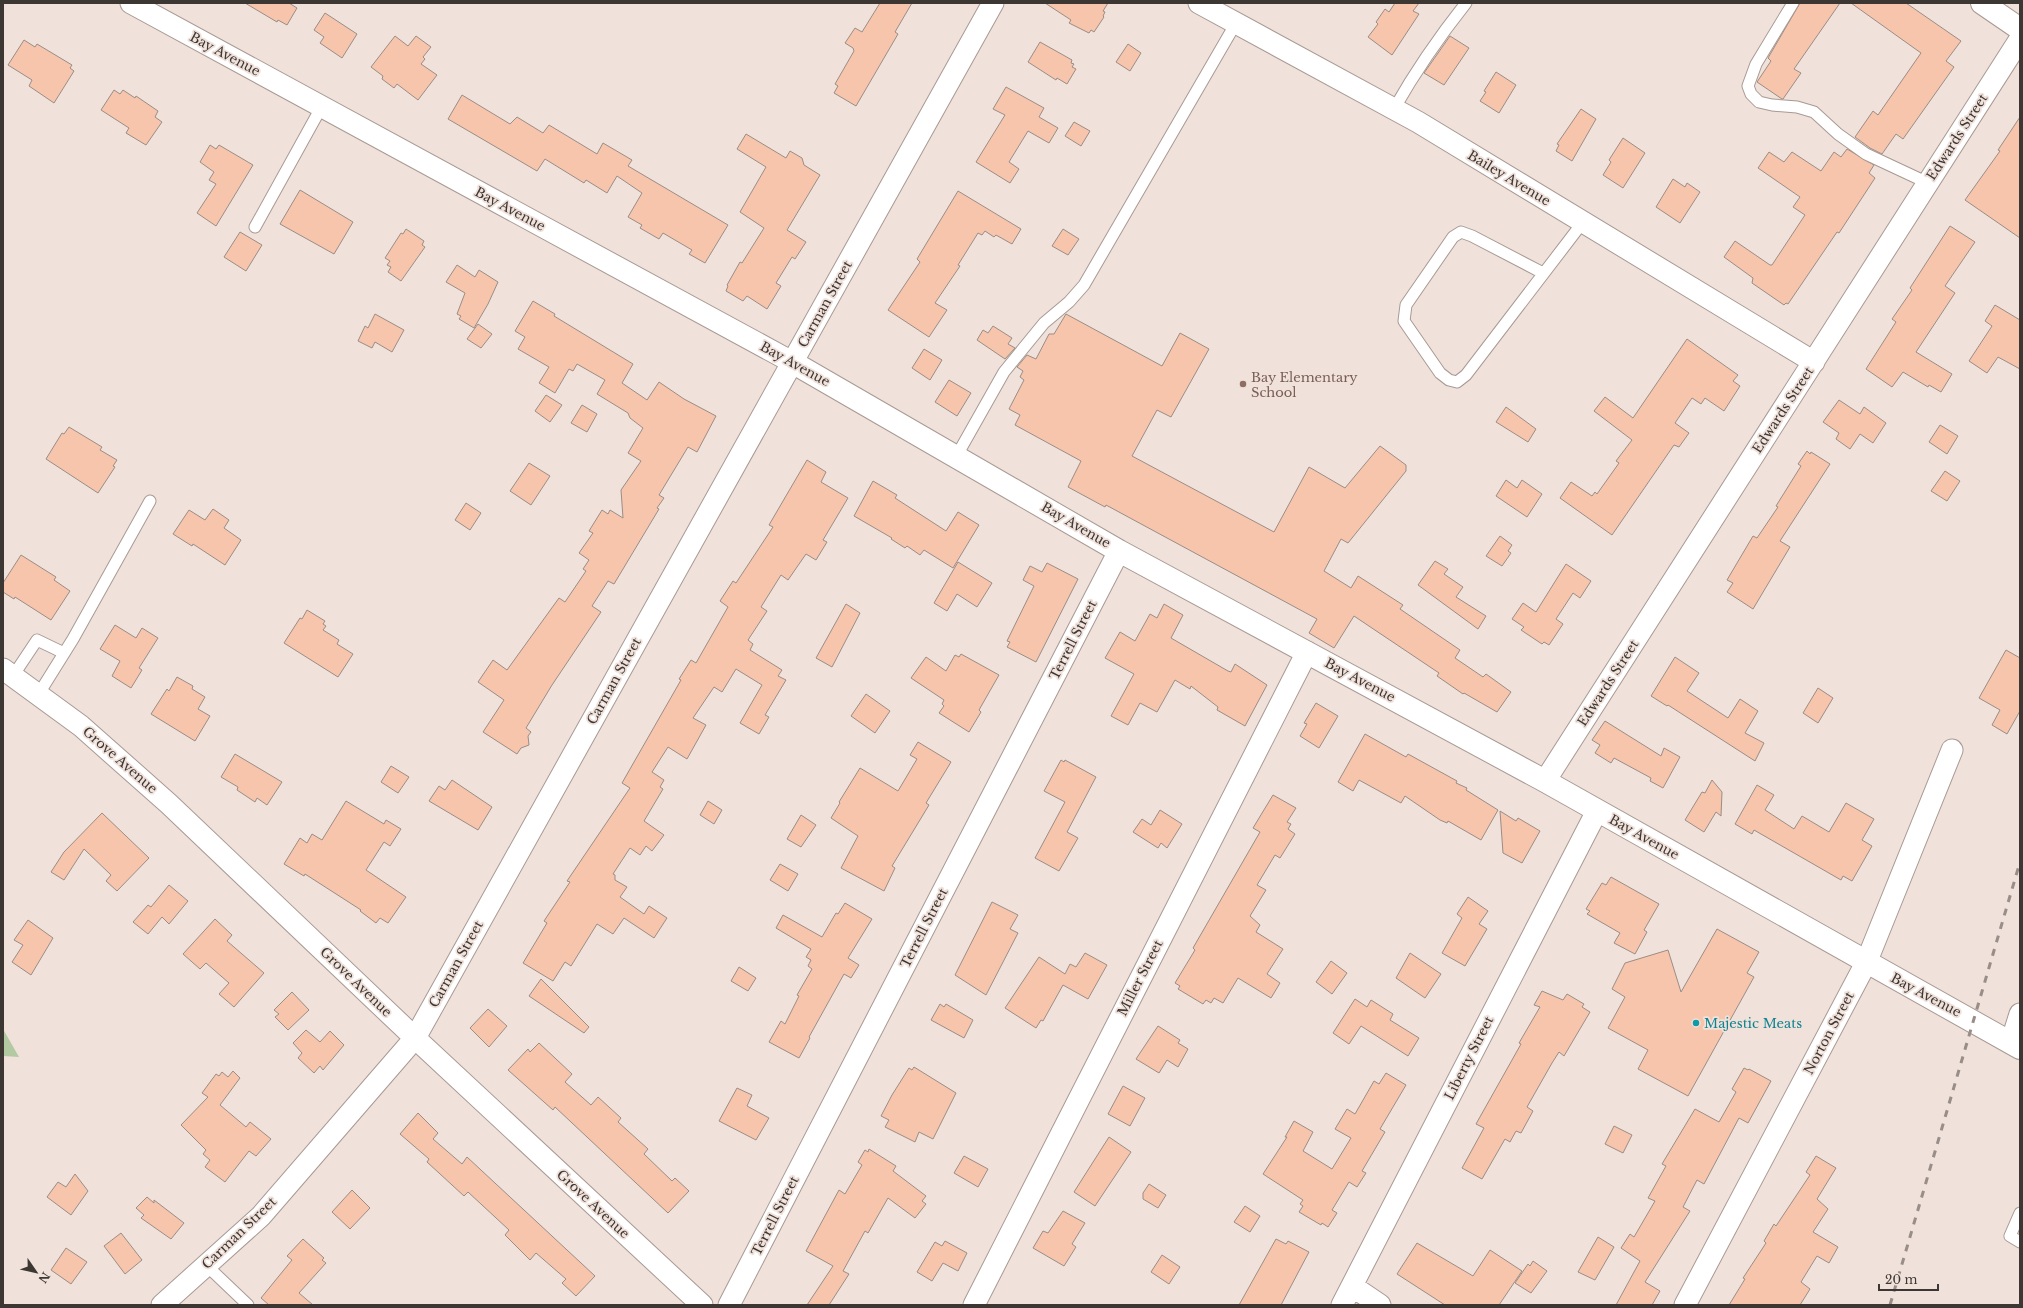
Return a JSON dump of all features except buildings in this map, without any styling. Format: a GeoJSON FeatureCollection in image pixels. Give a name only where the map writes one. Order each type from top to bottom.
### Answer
{"type":"FeatureCollection","features":[{"type":"Feature","properties":{"kind":"street","name":"Bay Avenue"},"geometry":{"type":"LineString","coordinates":[[131,3],[792,362],[1119,551],[1545,781],[1866,963],[1974,1021],[2016,1046]]}},
{"type":"Feature","properties":{"kind":"street","name":"Carman Street"},"geometry":{"type":"LineString","coordinates":[[162,1305],[261,1216],[415,1038],[993,3]]}},
{"type":"Feature","properties":{"kind":"street","name":"Bailey Avenue"},"geometry":{"type":"LineString","coordinates":[[1199,3],[1394,109],[1814,362]]}},
{"type":"Feature","properties":{"kind":"street"},"geometry":{"type":"LineString","coordinates":[[1988,5],[2020,30]]}},
{"type":"Feature","properties":{"kind":"street","name":"Edwards Street"},"geometry":{"type":"LineString","coordinates":[[1545,781],[2020,40]]}},
{"type":"Feature","properties":{"kind":"street","name":"Terrell Street"},"geometry":{"type":"LineString","coordinates":[[729,1305],[1119,551]]}},
{"type":"Feature","properties":{"kind":"street","name":"Miller Street"},"geometry":{"type":"LineString","coordinates":[[974,1305],[1307,652]]}},
{"type":"Feature","properties":{"kind":"street","name":"Grove Avenue"},"geometry":{"type":"LineString","coordinates":[[8,672],[81,726],[169,804],[415,1038],[702,1305]]}},
{"type":"Feature","properties":{"kind":"street","name":"Norton Street"},"geometry":{"type":"LineString","coordinates":[[1685,1305],[1866,963],[1952,750]]}},
{"type":"Feature","properties":{"kind":"street","name":"Liberty Street"},"geometry":{"type":"LineString","coordinates":[[1342,1305],[1597,811]]}},
{"type":"Feature","properties":{"kind":"street"},"geometry":{"type":"LineString","coordinates":[[2016,1046],[2020,1014]]}},
{"type":"Feature","properties":{"kind":"street"},"geometry":{"type":"LineString","coordinates":[[1352,1286],[1380,1305]]}},
{"type":"Feature","properties":{"kind":"lane"},"geometry":{"type":"LineString","coordinates":[[1394,109],[1414,74],[1442,33],[1466,3]]}},
{"type":"Feature","properties":{"kind":"lane"},"geometry":{"type":"LineString","coordinates":[[1793,3],[1756,64],[1748,86],[1751,94],[1759,102],[1772,105],[1797,107],[1814,112],[1838,134],[1866,154],[1928,183]]}},
{"type":"Feature","properties":{"kind":"lane"},"geometry":{"type":"LineString","coordinates":[[956,457],[1004,372],[1044,323],[1069,302],[1084,285],[1236,23]]}},
{"type":"Feature","properties":{"kind":"lane"},"geometry":{"type":"LineString","coordinates":[[255,227],[322,106]]}},
{"type":"Feature","properties":{"kind":"lane"},"geometry":{"type":"LineString","coordinates":[[1543,273],[1472,236],[1461,232],[1453,237],[1406,305],[1404,321],[1440,373],[1449,380],[1457,382],[1466,375],[1583,222]]}},
{"type":"Feature","properties":{"kind":"lane"},"geometry":{"type":"LineString","coordinates":[[38,695],[64,653],[150,501]]}},
{"type":"Feature","properties":{"kind":"lane"},"geometry":{"type":"LineString","coordinates":[[8,672],[37,640],[64,653]]}},
{"type":"Feature","properties":{"kind":"lane"},"geometry":{"type":"LineString","coordinates":[[2020,1213],[2010,1236],[2020,1242]]}},
{"type":"Feature","properties":{"kind":"lane"},"geometry":{"type":"LineString","coordinates":[[206,1265],[248,1305]]}},
{"type":"Feature","properties":{"kind":"green space"},"geometry":{"type":"Polygon","coordinates":[[[3,1029],[19,1057],[3,1056],[3,1029]]]}},
{"type":"Feature","properties":{"kind":"railway"},"geometry":{"type":"LineString","coordinates":[[1890,1305],[2020,862]]}},
{"type":"Feature","properties":{"kind":"place","name":"Bay Elementary School"},"geometry":{"type":"Point","coordinates":[1243,384]}},
{"type":"Feature","properties":{"kind":"place","name":"Majestic Meats"},"geometry":{"type":"Point","coordinates":[1696,1023]}}]}
